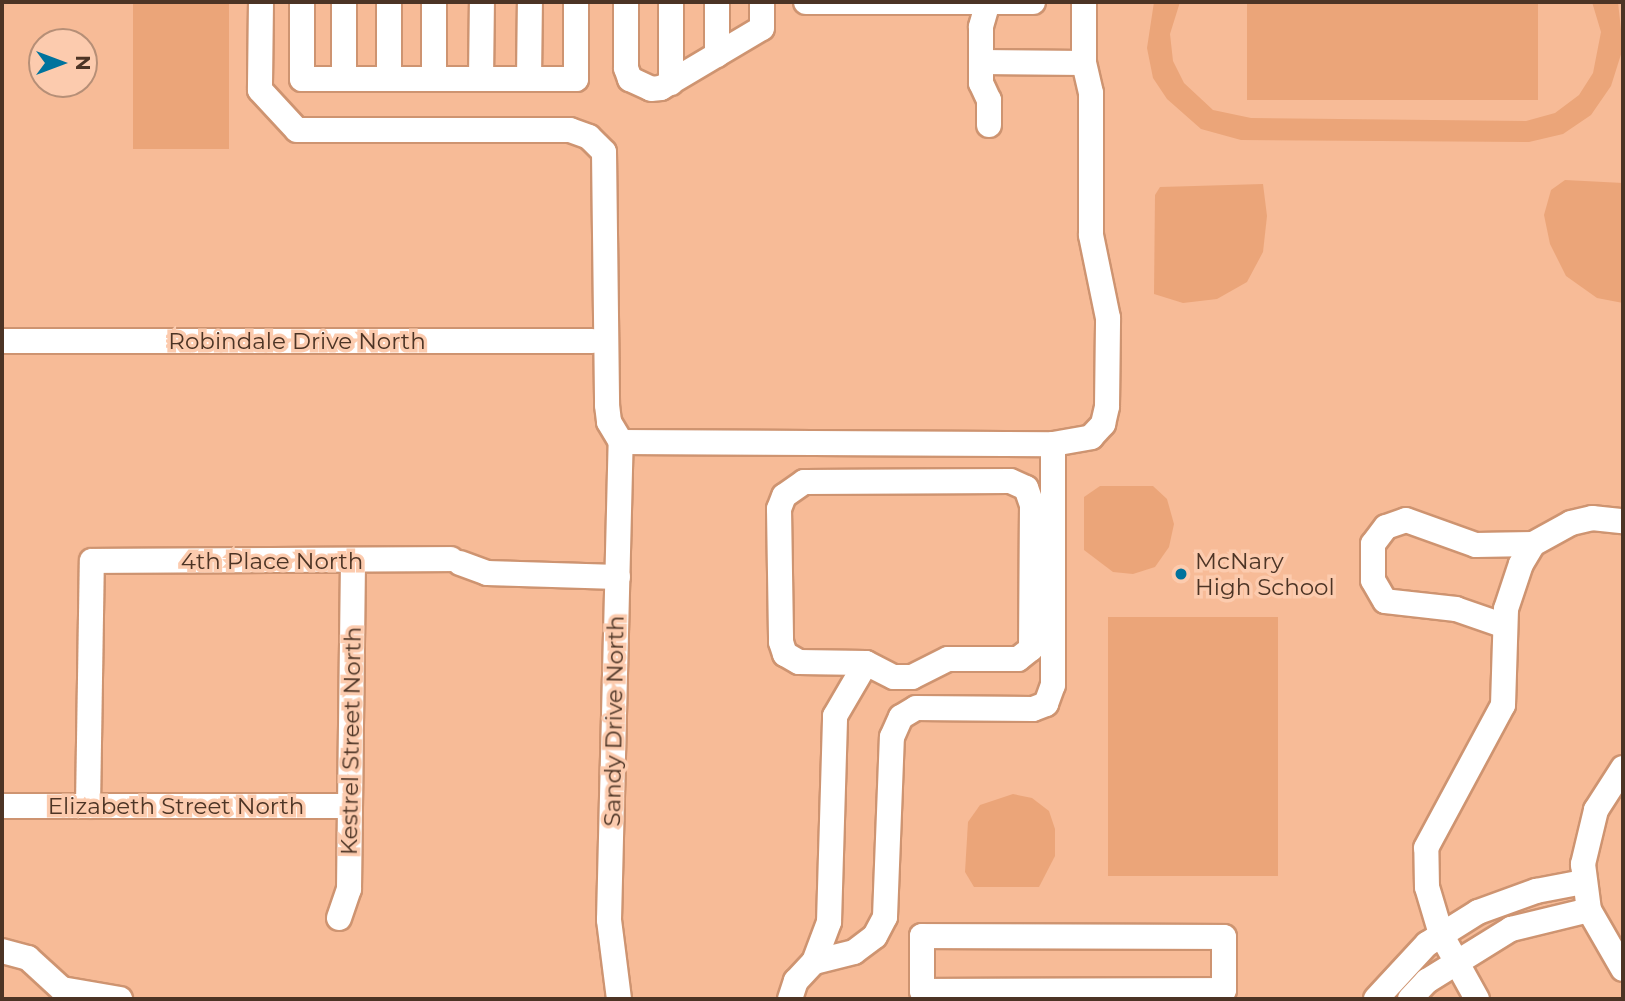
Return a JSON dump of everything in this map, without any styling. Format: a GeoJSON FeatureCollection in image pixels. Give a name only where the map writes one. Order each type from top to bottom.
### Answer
{"type":"FeatureCollection","features":[{"type":"Feature","properties":{"kind":"street"},"geometry":{"type":"LineString","coordinates":[[261,2],[260,90],[297,130],[570,130],[589,137],[604,152],[607,405],[609,422],[621,442],[1054,444],[1091,437],[1103,424],[1107,406],[1108,318],[1091,235],[1091,93],[1084,62],[1084,2]]}},
{"type":"Feature","properties":{"kind":"street"},"geometry":{"type":"LineString","coordinates":[[302,2],[302,79],[576,79],[576,2]]}},
{"type":"Feature","properties":{"kind":"street"},"geometry":{"type":"LineString","coordinates":[[344,2],[344,79]]}},
{"type":"Feature","properties":{"kind":"street"},"geometry":{"type":"LineString","coordinates":[[389,2],[389,79]]}},
{"type":"Feature","properties":{"kind":"street"},"geometry":{"type":"LineString","coordinates":[[434,2],[434,79]]}},
{"type":"Feature","properties":{"kind":"street"},"geometry":{"type":"LineString","coordinates":[[481,79],[482,2]]}},
{"type":"Feature","properties":{"kind":"street"},"geometry":{"type":"LineString","coordinates":[[529,79],[530,2]]}},
{"type":"Feature","properties":{"kind":"street"},"geometry":{"type":"LineString","coordinates":[[626,2],[626,68],[630,79],[651,89],[671,83],[762,28],[762,2]]}},
{"type":"Feature","properties":{"kind":"street"},"geometry":{"type":"LineString","coordinates":[[671,2],[671,83]]}},
{"type":"Feature","properties":{"kind":"street"},"geometry":{"type":"LineString","coordinates":[[717,2],[717,55]]}},
{"type":"Feature","properties":{"kind":"street"},"geometry":{"type":"LineString","coordinates":[[806,2],[1033,2]]}},
{"type":"Feature","properties":{"kind":"street"},"geometry":{"type":"LineString","coordinates":[[988,3],[981,27],[981,62],[989,125]]}},
{"type":"Feature","properties":{"kind":"street"},"geometry":{"type":"LineString","coordinates":[[981,62],[1084,62]]}},
{"type":"Feature","properties":{"kind":"street","name":"Robindale Drive North"},"geometry":{"type":"LineString","coordinates":[[2,341],[592,341]]}},
{"type":"Feature","properties":{"kind":"street","name":"Sandy Drive North"},"geometry":{"type":"LineString","coordinates":[[619,999],[609,920],[621,442]]}},
{"type":"Feature","properties":{"kind":"street"},"geometry":{"type":"LineString","coordinates":[[814,962],[854,952],[875,936],[886,917],[892,737],[901,717],[916,708],[1033,709],[1046,704],[1053,685],[1054,444]]}},
{"type":"Feature","properties":{"kind":"street"},"geometry":{"type":"LineString","coordinates":[[1010,481],[1026,488],[1032,505],[1031,649],[1018,659],[948,659],[912,677],[894,677],[866,663],[799,662],[785,654],[780,642],[779,509],[784,496],[804,482],[1010,481]]}},
{"type":"Feature","properties":{"kind":"street"},"geometry":{"type":"LineString","coordinates":[[1505,626],[1456,609],[1385,601],[1373,580],[1373,544],[1386,527],[1406,520],[1476,545],[1533,544],[1571,523],[1592,518],[1623,521]]}},
{"type":"Feature","properties":{"kind":"street"},"geometry":{"type":"LineString","coordinates":[[1477,999],[1441,934],[1427,887],[1426,848],[1503,705],[1505,626],[1512,585],[1533,544]]}},
{"type":"Feature","properties":{"kind":"street","name":"4th Place North"},"geometry":{"type":"LineString","coordinates":[[88,806],[92,561],[456,561],[487,573],[618,576]]}},
{"type":"Feature","properties":{"kind":"street","name":"Kestrel Street North"},"geometry":{"type":"LineString","coordinates":[[338,918],[349,889],[353,562]]}},
{"type":"Feature","properties":{"kind":"street"},"geometry":{"type":"LineString","coordinates":[[790,999],[796,981],[814,962],[829,922],[835,716],[866,663]]}},
{"type":"Feature","properties":{"kind":"street"},"geometry":{"type":"LineString","coordinates":[[1623,768],[1590,827],[1583,882],[1589,910],[1623,969]]}},
{"type":"Feature","properties":{"kind":"street","name":"Elizabeth Street North"},"geometry":{"type":"LineString","coordinates":[[2,806],[350,806]]}},
{"type":"Feature","properties":{"kind":"street"},"geometry":{"type":"LineString","coordinates":[[1376,999],[1404,965],[1441,934],[1505,901],[1583,882]]}},
{"type":"Feature","properties":{"kind":"street"},"geometry":{"type":"LineString","coordinates":[[1410,999],[1427,981],[1511,929],[1589,910]]}},
{"type":"Feature","properties":{"kind":"street"},"geometry":{"type":"LineString","coordinates":[[922,936],[1224,937],[1224,990],[1185,995],[1033,995],[922,990],[922,936]]}},
{"type":"Feature","properties":{"kind":"street"},"geometry":{"type":"LineString","coordinates":[[2,951],[28,958],[62,989],[81,996],[120,999]]}},
{"type":"Feature","properties":{"kind":"shaded area"},"geometry":{"type":"Polygon","coordinates":[[[133,2],[229,2],[229,149],[133,149],[133,2]]]}},
{"type":"Feature","properties":{"kind":"shaded area"},"geometry":{"type":"Polygon","coordinates":[[[1154,2],[1180,2],[1170,34],[1173,61],[1184,83],[1213,110],[1251,118],[1526,121],[1555,113],[1579,95],[1593,73],[1601,32],[1592,2],[1618,2],[1623,48],[1611,86],[1591,115],[1563,134],[1529,142],[1241,140],[1201,129],[1167,99],[1153,78],[1147,48],[1154,2]]]}},
{"type":"Feature","properties":{"kind":"shaded area"},"geometry":{"type":"Polygon","coordinates":[[[1247,2],[1538,2],[1538,100],[1247,100],[1247,2]]]}},
{"type":"Feature","properties":{"kind":"shaded area"},"geometry":{"type":"Polygon","coordinates":[[[1565,180],[1623,183],[1623,303],[1597,298],[1566,276],[1550,244],[1544,215],[1551,190],[1565,180]]]}},
{"type":"Feature","properties":{"kind":"shaded area"},"geometry":{"type":"Polygon","coordinates":[[[1263,184],[1267,216],[1263,252],[1247,282],[1217,299],[1183,303],[1154,294],[1155,195],[1160,187],[1263,184]]]}},
{"type":"Feature","properties":{"kind":"shaded area"},"geometry":{"type":"Polygon","coordinates":[[[1100,486],[1153,486],[1167,499],[1174,524],[1169,547],[1155,567],[1133,574],[1113,572],[1084,550],[1084,497],[1100,486]]]}},
{"type":"Feature","properties":{"kind":"shaded area"},"geometry":{"type":"Polygon","coordinates":[[[1108,617],[1278,617],[1278,876],[1108,876],[1108,617]]]}},
{"type":"Feature","properties":{"kind":"shaded area"},"geometry":{"type":"Polygon","coordinates":[[[1013,794],[1032,798],[1049,811],[1055,829],[1055,856],[1039,887],[974,887],[965,872],[968,822],[980,805],[1013,794]]]}},
{"type":"Feature","properties":{"kind":"place","name":"McNary High School"},"geometry":{"type":"Point","coordinates":[1181,574]}}]}
